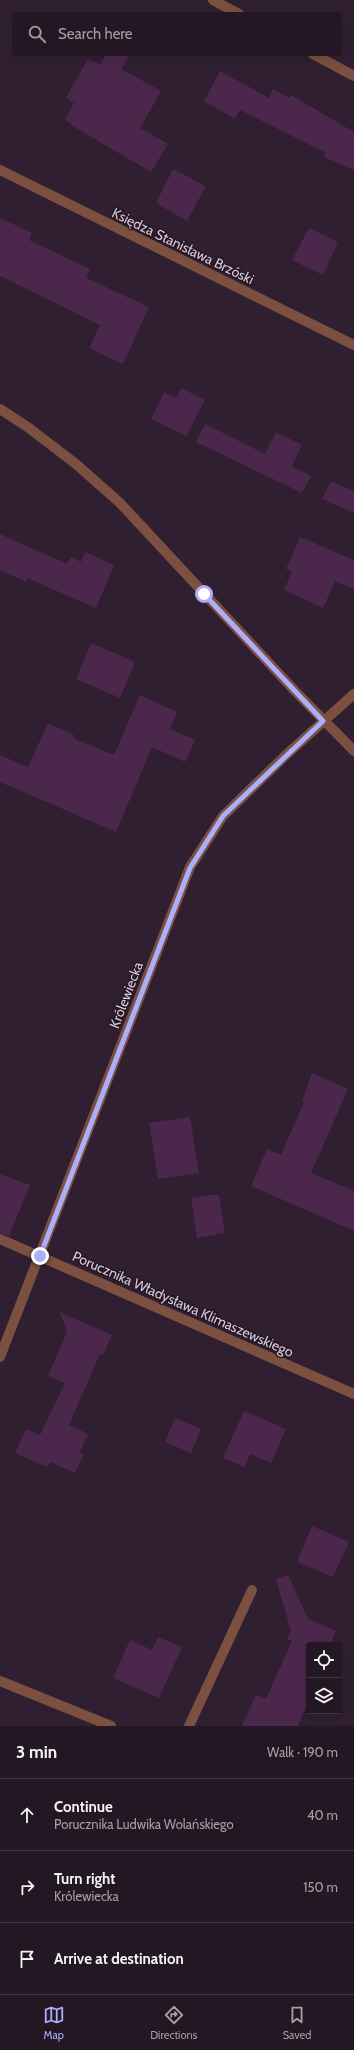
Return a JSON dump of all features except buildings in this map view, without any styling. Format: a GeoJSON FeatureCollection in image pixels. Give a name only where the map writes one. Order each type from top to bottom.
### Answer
{"type":"FeatureCollection","features":[{"type":"Feature","properties":{"kind":"street"},"geometry":{"type":"LineString","coordinates":[[213,0],[235,12]]}},
{"type":"Feature","properties":{"kind":"street"},"geometry":{"type":"LineString","coordinates":[[316,56],[354,76]]}},
{"type":"Feature","properties":{"kind":"street","name":"Księdza Stanisława Brzóski"},"geometry":{"type":"LineString","coordinates":[[0,170],[354,345]]}},
{"type":"Feature","properties":{"kind":"street"},"geometry":{"type":"LineString","coordinates":[[0,409],[47,441],[120,503],[323,721],[354,751]]}},
{"type":"Feature","properties":{"kind":"street","name":"Królewiecka"},"geometry":{"type":"LineString","coordinates":[[0,1358],[190,868],[223,816],[323,721],[354,694]]}},
{"type":"Feature","properties":{"kind":"street","name":"Porucznika Władysława Klimaszewskiego"},"geometry":{"type":"LineString","coordinates":[[0,1239],[354,1394]]}},
{"type":"Feature","properties":{"kind":"street"},"geometry":{"type":"LineString","coordinates":[[189,1726],[252,1590]]}},
{"type":"Feature","properties":{"kind":"street"},"geometry":{"type":"LineString","coordinates":[[0,1681],[111,1726]]}},
{"type":"Feature","properties":{"kind":"route"},"geometry":{"type":"LineString","coordinates":[[40,1256],[190,868],[223,816],[323,721],[204,594]]}}]}
